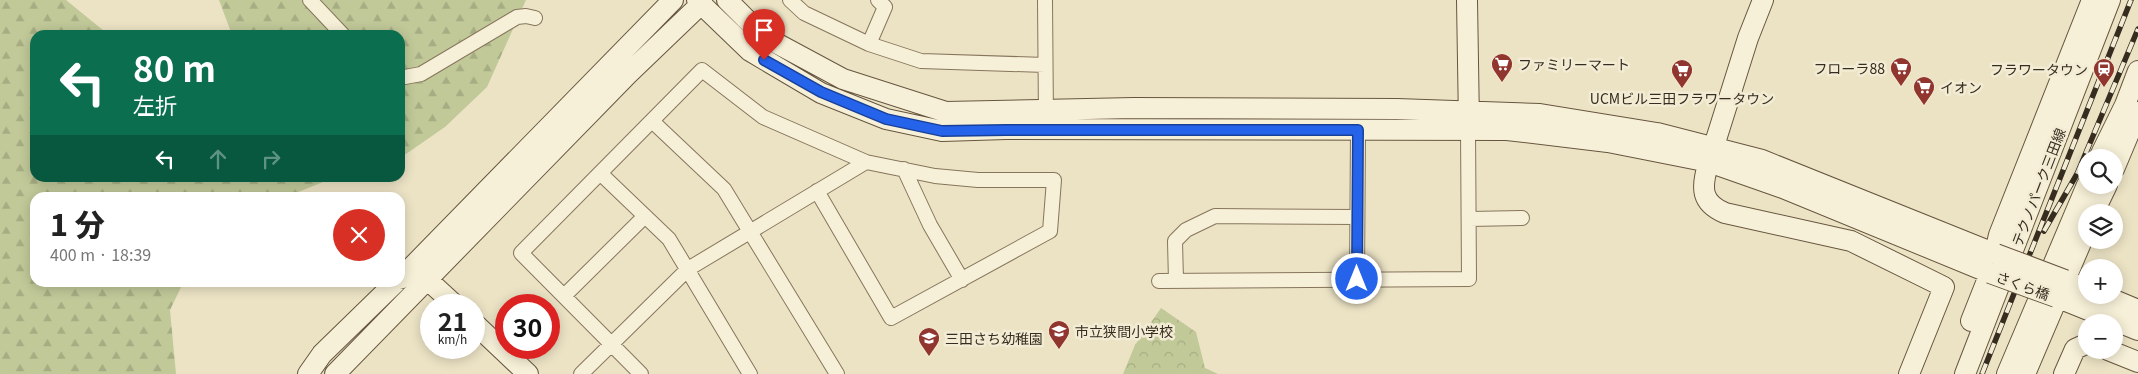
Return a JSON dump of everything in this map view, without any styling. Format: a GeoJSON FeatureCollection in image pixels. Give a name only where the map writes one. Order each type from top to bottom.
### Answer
{"type":"FeatureCollection","features":[{"type":"Feature","properties":{"kind":"street"},"geometry":{"type":"LineString","coordinates":[[310,0],[339,30]]}},
{"type":"Feature","properties":{"kind":"street"},"geometry":{"type":"LineString","coordinates":[[405,286],[673,0]]}},
{"type":"Feature","properties":{"kind":"street"},"geometry":{"type":"LineString","coordinates":[[727,0],[763,36],[843,79],[946,112],[1050,120],[1119,130],[1507,130],[1712,155]]}},
{"type":"Feature","properties":{"kind":"street"},"geometry":{"type":"LineString","coordinates":[[790,0],[804,13],[868,44],[922,61],[1046,65]]}},
{"type":"Feature","properties":{"kind":"street"},"geometry":{"type":"LineString","coordinates":[[868,44],[885,7],[878,0]]}},
{"type":"Feature","properties":{"kind":"street"},"geometry":{"type":"LineString","coordinates":[[1045,0],[1046,65],[1050,120]]}},
{"type":"Feature","properties":{"kind":"street"},"geometry":{"type":"LineString","coordinates":[[1159,281],[1469,279],[1468,130],[1470,110],[1468,0]]}},
{"type":"Feature","properties":{"kind":"street"},"geometry":{"type":"LineString","coordinates":[[1763,0],[1748,38],[1704,178],[1707,202],[1713,208],[1725,213],[1850,241],[1944,287],[1909,374]]}},
{"type":"Feature","properties":{"kind":"street"},"geometry":{"type":"LineString","coordinates":[[1951,374],[1993,263],[1999,235],[2011,203],[2092,0]]}},
{"type":"Feature","properties":{"kind":"street","name":"テクノパーク三田線"},"geometry":{"type":"LineString","coordinates":[[1965,374],[2110,0]]}},
{"type":"Feature","properties":{"kind":"street"},"geometry":{"type":"LineString","coordinates":[[414,275],[628,74],[700,1],[750,51],[821,92],[886,119],[942,131],[1050,120],[1122,108],[1470,110],[1540,114],[1657,133],[1712,155]]}},
{"type":"Feature","properties":{"kind":"street"},"geometry":{"type":"LineString","coordinates":[[405,77],[421,74],[517,17],[535,18]]}},
{"type":"Feature","properties":{"kind":"street"},"geometry":{"type":"LineString","coordinates":[[641,374],[521,253],[702,70],[763,117],[866,162],[935,176],[978,180],[1054,180],[1050,231],[892,318],[817,191]]}},
{"type":"Feature","properties":{"kind":"street"},"geometry":{"type":"LineString","coordinates":[[2103,149],[2125,105],[2138,70]]}},
{"type":"Feature","properties":{"kind":"street"},"geometry":{"type":"LineString","coordinates":[[2122,149],[2138,112]]}},
{"type":"Feature","properties":{"kind":"street"},"geometry":{"type":"LineString","coordinates":[[652,121],[724,190],[838,374]]}},
{"type":"Feature","properties":{"kind":"street"},"geometry":{"type":"LineString","coordinates":[[1357,279],[1358,130]]}},
{"type":"Feature","properties":{"kind":"street","name":"さくら橋"},"geometry":{"type":"LineString","coordinates":[[1712,155],[1762,160],[1993,263],[2061,289]]}},
{"type":"Feature","properties":{"kind":"street"},"geometry":{"type":"LineString","coordinates":[[581,374],[688,269],[866,162]]}},
{"type":"Feature","properties":{"kind":"street"},"geometry":{"type":"LineString","coordinates":[[904,170],[930,224],[962,280]]}},
{"type":"Feature","properties":{"kind":"street"},"geometry":{"type":"LineString","coordinates":[[600,173],[669,239],[750,374]]}},
{"type":"Feature","properties":{"kind":"street"},"geometry":{"type":"LineString","coordinates":[[2007,374],[2083,194]]}},
{"type":"Feature","properties":{"kind":"street"},"geometry":{"type":"LineString","coordinates":[[564,296],[646,216]]}},
{"type":"Feature","properties":{"kind":"street"},"geometry":{"type":"LineString","coordinates":[[1176,281],[1175,241],[1186,230],[1216,216],[1357,217]]}},
{"type":"Feature","properties":{"kind":"street"},"geometry":{"type":"LineString","coordinates":[[1468,219],[1522,218]]}},
{"type":"Feature","properties":{"kind":"street"},"geometry":{"type":"LineString","coordinates":[[2024,374],[2078,249]]}},
{"type":"Feature","properties":{"kind":"street"},"geometry":{"type":"LineString","coordinates":[[414,275],[440,294]]}},
{"type":"Feature","properties":{"kind":"street"},"geometry":{"type":"LineString","coordinates":[[308,374],[322,354],[391,287]]}},
{"type":"Feature","properties":{"kind":"street"},"geometry":{"type":"LineString","coordinates":[[335,374],[404,287]]}},
{"type":"Feature","properties":{"kind":"street"},"geometry":{"type":"LineString","coordinates":[[2061,289],[2078,288]]}},
{"type":"Feature","properties":{"kind":"street"},"geometry":{"type":"LineString","coordinates":[[2061,289],[2138,330]]}},
{"type":"Feature","properties":{"kind":"street"},"geometry":{"type":"LineString","coordinates":[[2123,304],[2138,310]]}},
{"type":"Feature","properties":{"kind":"street"},"geometry":{"type":"LineString","coordinates":[[485,333],[528,374]]}},
{"type":"Feature","properties":{"kind":"street"},"geometry":{"type":"LineString","coordinates":[[2064,374],[2075,349],[2078,348]]}},
{"type":"Feature","properties":{"kind":"street"},"geometry":{"type":"LineString","coordinates":[[2123,356],[2138,362]]}},
{"type":"Feature","properties":{"kind":"green space"},"geometry":{"type":"Polygon","coordinates":[[[0,0],[66,0],[103,30],[30,30],[30,182],[323,182],[298,192],[30,192],[30,287],[181,287],[170,310],[176,374],[0,374],[0,0]]]}},
{"type":"Feature","properties":{"kind":"green space"},"geometry":{"type":"Polygon","coordinates":[[[219,0],[526,0],[487,87],[445,127],[405,154],[405,30],[230,30],[219,0]]]}},
{"type":"Feature","properties":{"kind":"green space"},"geometry":{"type":"Polygon","coordinates":[[[1161,308],[1196,332],[1205,368],[1218,374],[1123,374],[1135,345],[1161,308]]]}},
{"type":"Feature","properties":{"kind":"railway"},"geometry":{"type":"LineString","coordinates":[[1982,374],[2131,0]]}},
{"type":"Feature","properties":{"kind":"railway"},"geometry":{"type":"LineString","coordinates":[[2044,231],[2077,174],[2138,29]]}},
{"type":"Feature","properties":{"kind":"place","name":"ファミリーマート"},"geometry":{"type":"Point","coordinates":[1502,83]}},
{"type":"Feature","properties":{"kind":"place","name":"フローラ88"},"geometry":{"type":"Point","coordinates":[1901,87]}},
{"type":"Feature","properties":{"kind":"place","name":"フラワータウン"},"geometry":{"type":"Point","coordinates":[2104,88]}},
{"type":"Feature","properties":{"kind":"place","name":"UCMビル三田フラワータウン"},"geometry":{"type":"Point","coordinates":[1682,89]}},
{"type":"Feature","properties":{"kind":"place","name":"イオン"},"geometry":{"type":"Point","coordinates":[1924,106]}},
{"type":"Feature","properties":{"kind":"place","name":"市立狭間小学校"},"geometry":{"type":"Point","coordinates":[1059,350]}},
{"type":"Feature","properties":{"kind":"place","name":"三田さち幼稚園"},"geometry":{"type":"Point","coordinates":[929,357]}},
{"type":"Feature","properties":{"kind":"route"},"geometry":{"type":"LineString","coordinates":[[764,60],[821,92],[886,119],[942,131],[1358,130],[1357,279]]}}]}
